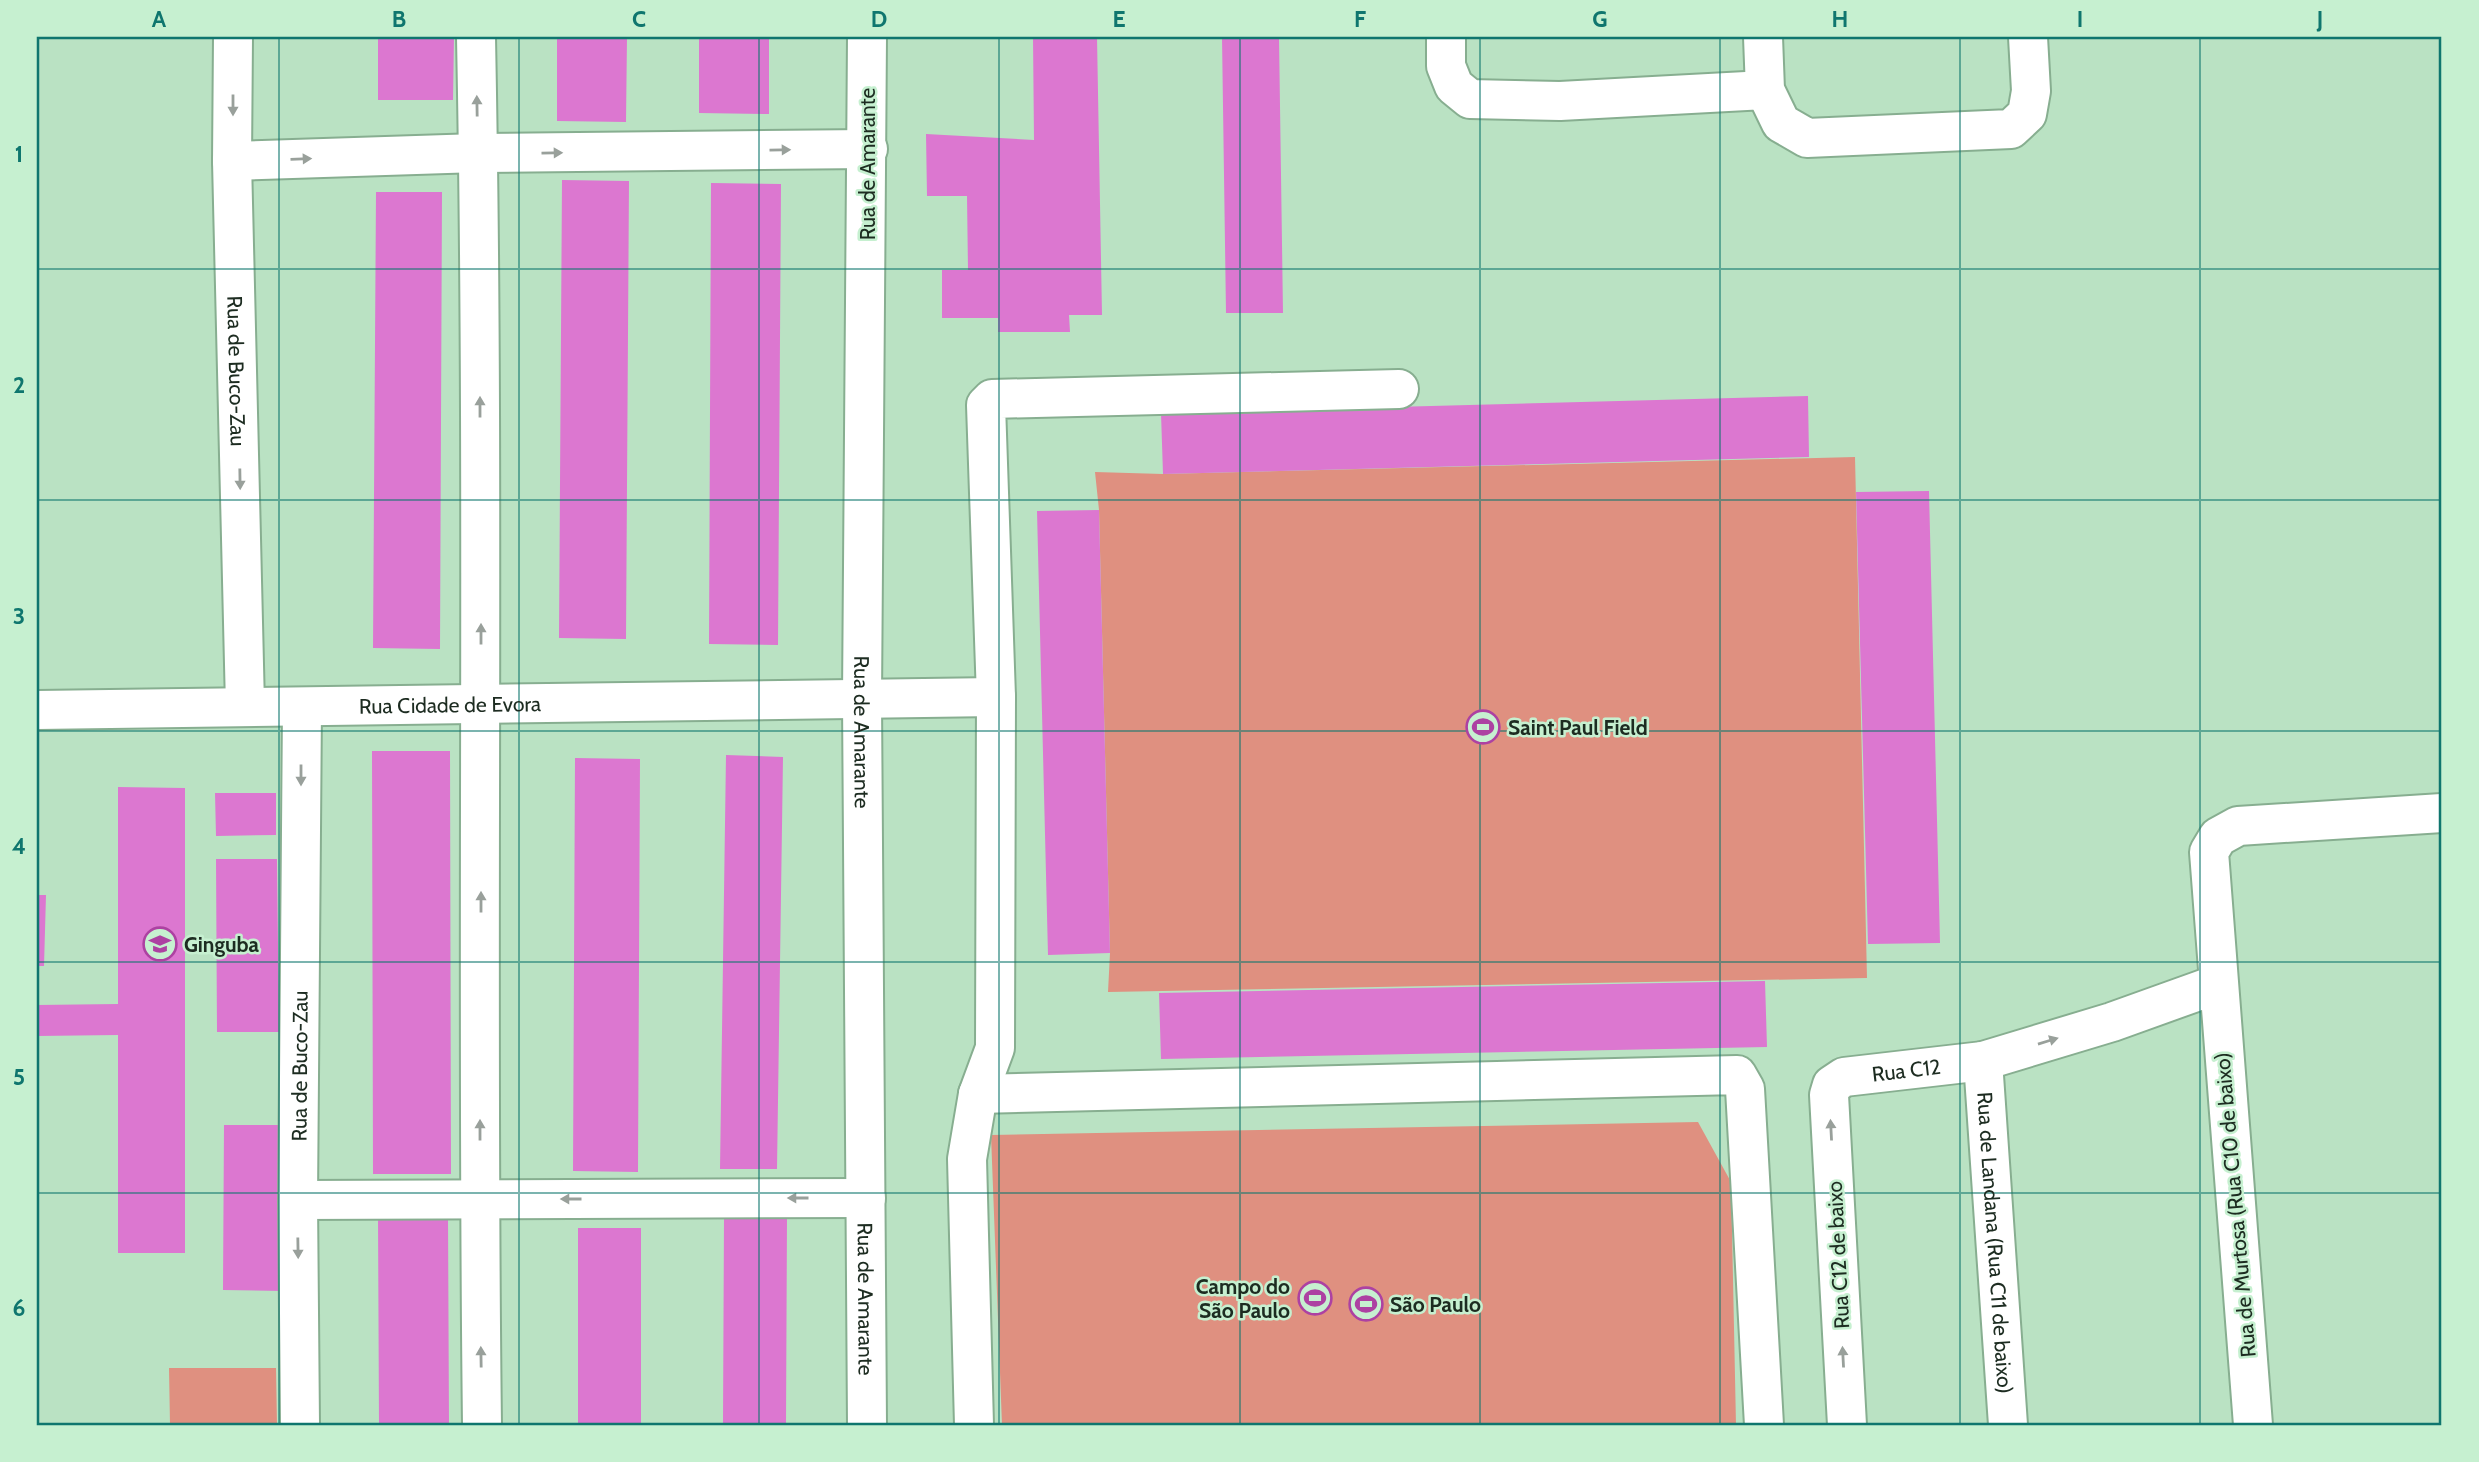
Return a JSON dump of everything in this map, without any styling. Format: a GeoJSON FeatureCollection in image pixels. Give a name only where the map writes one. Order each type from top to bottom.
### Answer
{"type":"FeatureCollection","features":[{"type":"Feature","properties":{"kind":"street","name":"Rua de Buco-Zau"},"geometry":{"type":"LineString","coordinates":[[233,37],[232,161],[245,706]]}},
{"type":"Feature","properties":{"kind":"street"},"geometry":{"type":"LineString","coordinates":[[476,37],[482,702],[479,1199],[482,1425]]}},
{"type":"Feature","properties":{"kind":"street","name":"Rua de Amarante"},"geometry":{"type":"LineString","coordinates":[[867,37],[862,699],[867,1425]]}},
{"type":"Feature","properties":{"kind":"street"},"geometry":{"type":"LineString","coordinates":[[1446,37],[1446,66],[1454,86],[1470,99],[1560,101],[1765,90]]}},
{"type":"Feature","properties":{"kind":"street"},"geometry":{"type":"LineString","coordinates":[[1763,37],[1765,90],[1781,123],[1807,138],[2011,129],[2027,114],[2031,91],[2028,37]]}},
{"type":"Feature","properties":{"kind":"street"},"geometry":{"type":"LineString","coordinates":[[232,161],[478,153],[868,149]]}},
{"type":"Feature","properties":{"kind":"street"},"geometry":{"type":"LineString","coordinates":[[974,1425],[967,1159],[978,1094],[995,1048],[996,697],[986,405],[989,401],[1399,389]]}},
{"type":"Feature","properties":{"kind":"street","name":"Rua Cidade de Evora"},"geometry":{"type":"LineString","coordinates":[[37,710],[996,697]]}},
{"type":"Feature","properties":{"kind":"street","name":"Rua de Buco-Zau"},"geometry":{"type":"LineString","coordinates":[[300,1425],[298,1200],[302,707]]}},
{"type":"Feature","properties":{"kind":"street","name":"Rua de Murtosa (Rua C10 de baixo)"},"geometry":{"type":"LineString","coordinates":[[2253,1425],[2209,852],[2218,837],[2238,825],[2442,813]]}},
{"type":"Feature","properties":{"kind":"street","name":"Rua C12"},"geometry":{"type":"LineString","coordinates":[[1832,1085],[1844,1077],[1983,1061],[2112,1023],[2218,984]]}},
{"type":"Feature","properties":{"kind":"street","name":"Rua de Landana (Rua C11 de baixo)"},"geometry":{"type":"LineString","coordinates":[[1983,1061],[2008,1425]]}},
{"type":"Feature","properties":{"kind":"street"},"geometry":{"type":"LineString","coordinates":[[978,1094],[1737,1075],[1745,1088],[1764,1425]]}},
{"type":"Feature","properties":{"kind":"street","name":"Rua C12 de baixo"},"geometry":{"type":"LineString","coordinates":[[1832,1085],[1829,1095],[1847,1425]]}},
{"type":"Feature","properties":{"kind":"street"},"geometry":{"type":"LineString","coordinates":[[298,1200],[866,1198]]}},
{"type":"Feature","properties":{"kind":"shaded area","name":"Saint Paul Field"},"geometry":{"type":"Polygon","coordinates":[[[1855,457],[1867,978],[1108,992],[1110,953],[1099,510],[1095,472],[1163,474],[1855,457]]]}},
{"type":"Feature","properties":{"kind":"shaded area","name":"São Paulo"},"geometry":{"type":"Polygon","coordinates":[[[1698,1122],[1731,1182],[1736,1425],[1002,1425],[991,1135],[1698,1122]]]}},
{"type":"Feature","properties":{"kind":"shaded area"},"geometry":{"type":"Polygon","coordinates":[[[169,1368],[276,1368],[277,1425],[170,1425],[169,1368]]]}},
{"type":"Feature","properties":{"kind":"building"},"geometry":{"type":"Polygon","coordinates":[[[378,37],[454,37],[453,100],[378,100],[378,37]]]}},
{"type":"Feature","properties":{"kind":"building"},"geometry":{"type":"Polygon","coordinates":[[[557,37],[627,37],[626,122],[557,121],[557,37]]]}},
{"type":"Feature","properties":{"kind":"building"},"geometry":{"type":"Polygon","coordinates":[[[699,37],[769,37],[769,114],[699,113],[699,37]]]}},
{"type":"Feature","properties":{"kind":"building"},"geometry":{"type":"Polygon","coordinates":[[[1033,37],[1097,37],[1102,315],[1069,315],[1070,332],[998,332],[998,318],[942,318],[942,270],[968,270],[967,196],[927,196],[926,134],[1034,140],[1033,37]]]}},
{"type":"Feature","properties":{"kind":"building"},"geometry":{"type":"Polygon","coordinates":[[[1222,37],[1279,37],[1283,313],[1226,313],[1222,37]]]}},
{"type":"Feature","properties":{"kind":"building"},"geometry":{"type":"Polygon","coordinates":[[[562,180],[629,181],[626,639],[559,638],[562,180]]]}},
{"type":"Feature","properties":{"kind":"building"},"geometry":{"type":"Polygon","coordinates":[[[711,183],[781,184],[778,645],[709,644],[711,183]]]}},
{"type":"Feature","properties":{"kind":"building"},"geometry":{"type":"Polygon","coordinates":[[[376,192],[442,192],[440,649],[373,648],[376,192]]]}},
{"type":"Feature","properties":{"kind":"building"},"geometry":{"type":"Polygon","coordinates":[[[1808,396],[1809,457],[1163,474],[1161,413],[1808,396]]]}},
{"type":"Feature","properties":{"kind":"building"},"geometry":{"type":"Polygon","coordinates":[[[1929,491],[1940,943],[1868,944],[1856,492],[1929,491]]]}},
{"type":"Feature","properties":{"kind":"building"},"geometry":{"type":"Polygon","coordinates":[[[1099,510],[1110,953],[1048,955],[1037,511],[1099,510]]]}},
{"type":"Feature","properties":{"kind":"building"},"geometry":{"type":"Polygon","coordinates":[[[372,751],[450,751],[451,1174],[373,1174],[372,751]]]}},
{"type":"Feature","properties":{"kind":"building"},"geometry":{"type":"Polygon","coordinates":[[[726,755],[783,757],[777,1169],[720,1169],[726,755]]]}},
{"type":"Feature","properties":{"kind":"building"},"geometry":{"type":"Polygon","coordinates":[[[575,758],[640,759],[638,1172],[573,1171],[575,758]]]}},
{"type":"Feature","properties":{"kind":"building"},"geometry":{"type":"Polygon","coordinates":[[[118,787],[185,788],[185,1253],[118,1253],[118,1035],[37,1036],[37,1005],[118,1004],[118,787]]]}},
{"type":"Feature","properties":{"kind":"building"},"geometry":{"type":"Polygon","coordinates":[[[215,793],[276,793],[276,835],[216,836],[215,793]]]}},
{"type":"Feature","properties":{"kind":"building"},"geometry":{"type":"Polygon","coordinates":[[[216,859],[277,859],[279,1032],[217,1032],[216,859]]]}},
{"type":"Feature","properties":{"kind":"building"},"geometry":{"type":"Polygon","coordinates":[[[37,895],[46,895],[44,966],[37,966],[37,895]]]}},
{"type":"Feature","properties":{"kind":"building"},"geometry":{"type":"Polygon","coordinates":[[[1765,981],[1767,1047],[1161,1059],[1159,993],[1765,981]]]}},
{"type":"Feature","properties":{"kind":"building"},"geometry":{"type":"Polygon","coordinates":[[[224,1125],[286,1125],[284,1291],[223,1290],[224,1125]]]}},
{"type":"Feature","properties":{"kind":"building"},"geometry":{"type":"Polygon","coordinates":[[[378,1216],[448,1216],[449,1425],[379,1425],[378,1216]]]}},
{"type":"Feature","properties":{"kind":"building"},"geometry":{"type":"Polygon","coordinates":[[[724,1217],[787,1217],[786,1425],[723,1425],[724,1217]]]}},
{"type":"Feature","properties":{"kind":"building"},"geometry":{"type":"Polygon","coordinates":[[[578,1228],[641,1228],[641,1425],[578,1425],[578,1228]]]}},
{"type":"Feature","properties":{"kind":"place","name":"Saint Paul Field"},"geometry":{"type":"Point","coordinates":[1483,727]}},
{"type":"Feature","properties":{"kind":"place","name":"Ginguba"},"geometry":{"type":"Point","coordinates":[160,944]}},
{"type":"Feature","properties":{"kind":"place","name":"Campo do São Paulo"},"geometry":{"type":"Point","coordinates":[1315,1298]}},
{"type":"Feature","properties":{"kind":"place","name":"São Paulo"},"geometry":{"type":"Point","coordinates":[1366,1304]}}]}
